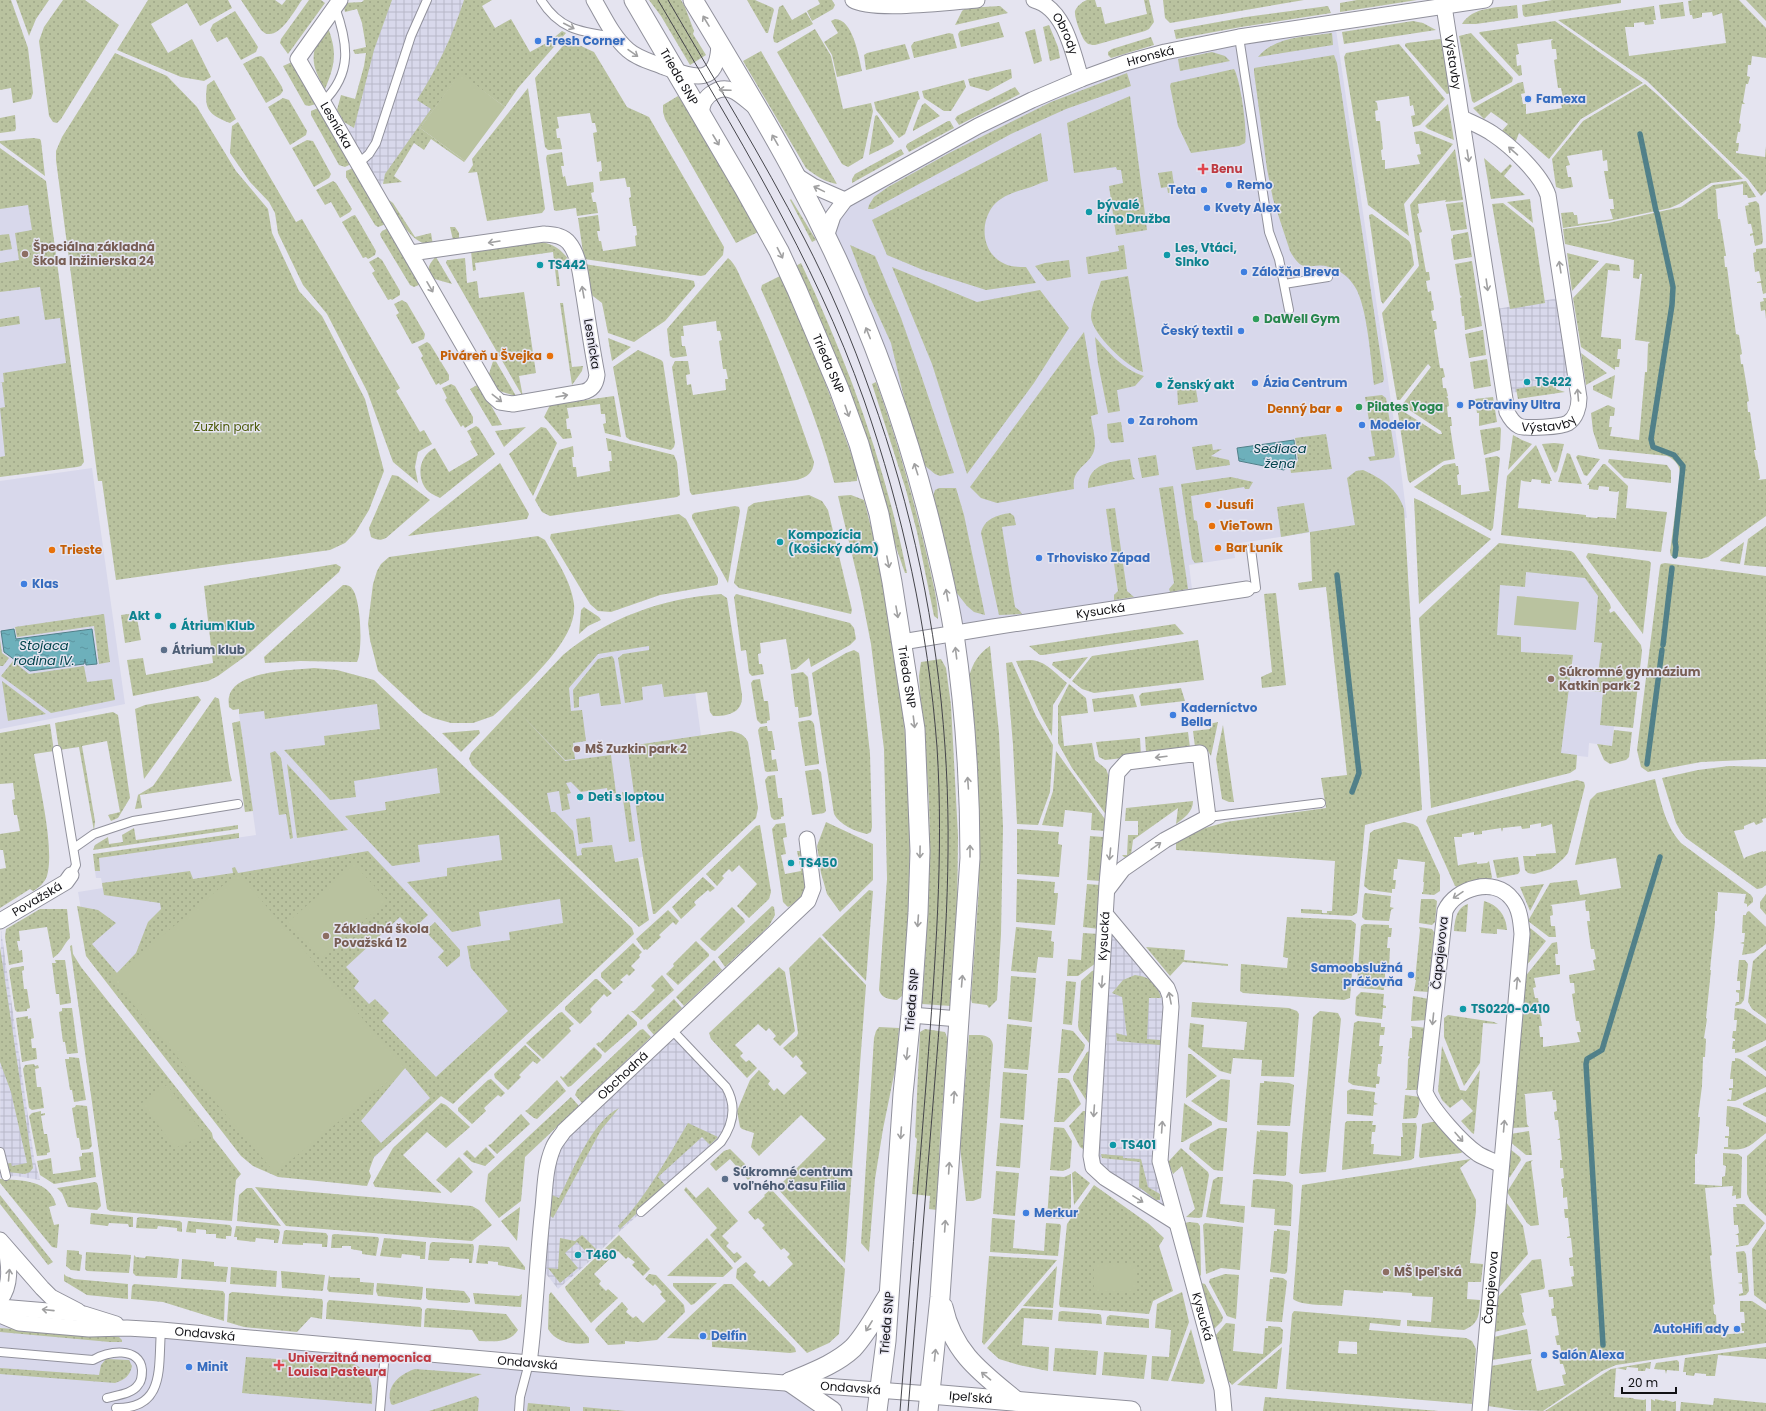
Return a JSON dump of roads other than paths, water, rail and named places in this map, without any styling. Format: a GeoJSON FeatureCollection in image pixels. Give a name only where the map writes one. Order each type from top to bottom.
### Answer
{"type":"FeatureCollection","features":[{"type":"Feature","properties":{"kind":"street"},"geometry":{"type":"LineString","coordinates":[[594,0],[616,37],[633,54],[694,77],[703,76],[716,64],[719,43]]}},
{"type":"Feature","properties":{"kind":"street","name":"Trieda SNP"},"geometry":{"type":"LineString","coordinates":[[634,0],[744,188],[779,251],[815,329],[859,444],[879,514],[902,642],[915,728],[919,796],[918,913],[911,1015],[903,1094],[890,1293],[886,1341],[877,1411]]}},
{"type":"Feature","properties":{"kind":"street"},"geometry":{"type":"LineString","coordinates":[[693,0],[794,174],[826,237],[856,303],[883,369],[920,480],[946,589],[954,634],[964,722],[970,822],[967,915],[940,1297],[929,1402]]}},
{"type":"Feature","properties":{"kind":"street"},"geometry":{"type":"LineString","coordinates":[[853,0],[860,4],[877,6],[977,0]]}},
{"type":"Feature","properties":{"kind":"street","name":"Obrody"},"geometry":{"type":"LineString","coordinates":[[1037,0],[1053,12],[1062,26],[1081,79]]}},
{"type":"Feature","properties":{"kind":"street","name":"Hronská"},"geometry":{"type":"LineString","coordinates":[[845,200],[978,126],[1032,100],[1081,79],[1125,63],[1165,52],[1238,37],[1485,0]]}},
{"type":"Feature","properties":{"kind":"street","name":"Lesnícka"},"geometry":{"type":"LineString","coordinates":[[338,3],[298,59],[494,398],[500,402],[513,404],[583,392],[592,388],[595,384],[597,375],[577,260],[571,245],[566,240],[553,235],[544,234],[411,253]]}},
{"type":"Feature","properties":{"kind":"street","name":"Výstavby"},"geometry":{"type":"LineString","coordinates":[[1444,6],[1507,412],[1510,418],[1520,426],[1541,427],[1568,423],[1577,412],[1579,398],[1548,195],[1545,185],[1531,167],[1493,134],[1462,118]]}},
{"type":"Feature","properties":{"kind":"street"},"geometry":{"type":"LineString","coordinates":[[701,115],[706,98],[720,88],[734,90],[757,109]]}},
{"type":"Feature","properties":{"kind":"street"},"geometry":{"type":"LineString","coordinates":[[794,174],[813,186],[845,200],[832,216],[826,237]]}},
{"type":"Feature","properties":{"kind":"street","name":"Kysucká"},"geometry":{"type":"LineString","coordinates":[[902,642],[1247,589]]}},
{"type":"Feature","properties":{"kind":"street"},"geometry":{"type":"LineString","coordinates":[[1106,915],[1107,890],[1117,773],[1127,762],[1200,753],[1208,817],[1165,840],[1123,870],[1107,890]]}},
{"type":"Feature","properties":{"kind":"street","name":"Obchodná"},"geometry":{"type":"LineString","coordinates":[[529,1363],[535,1312],[546,1173],[553,1147],[564,1131],[808,901],[813,888],[807,839]]}},
{"type":"Feature","properties":{"kind":"street","name":"Považská"},"geometry":{"type":"LineString","coordinates":[[0,921],[66,882],[71,875]]}},
{"type":"Feature","properties":{"kind":"street","name":"Čapajevova"},"geometry":{"type":"LineString","coordinates":[[1480,1411],[1501,1165],[1521,928],[1518,910],[1508,894],[1496,889],[1484,887],[1473,888],[1463,892],[1453,899],[1445,911],[1425,1092],[1429,1102],[1464,1143],[1478,1154],[1501,1165]]}},
{"type":"Feature","properties":{"kind":"street","name":"Kysucká"},"geometry":{"type":"LineString","coordinates":[[1106,915],[1091,1156],[1093,1167],[1105,1178],[1176,1223]]}},
{"type":"Feature","properties":{"kind":"street","name":"Kysucká"},"geometry":{"type":"LineString","coordinates":[[1106,915],[1167,988],[1170,996],[1171,1007],[1160,1161],[1222,1389],[1224,1411]]}},
{"type":"Feature","properties":{"kind":"street"},"geometry":{"type":"LineString","coordinates":[[911,1015],[959,1020]]}},
{"type":"Feature","properties":{"kind":"street"},"geometry":{"type":"LineString","coordinates":[[0,1300],[4,1295],[8,1281],[9,1268],[3,1244]]}},
{"type":"Feature","properties":{"kind":"street"},"geometry":{"type":"LineString","coordinates":[[3,1244],[38,1285],[51,1297],[84,1314]]}},
{"type":"Feature","properties":{"kind":"street"},"geometry":{"type":"LineString","coordinates":[[790,1382],[814,1372],[848,1352],[861,1338],[890,1293]]}},
{"type":"Feature","properties":{"kind":"street"},"geometry":{"type":"LineString","coordinates":[[940,1297],[947,1323],[957,1345],[982,1373],[1016,1401],[996,1411]]}},
{"type":"Feature","properties":{"kind":"street","name":"Ondavská"},"geometry":{"type":"LineString","coordinates":[[0,1307],[84,1314],[127,1328]]}},
{"type":"Feature","properties":{"kind":"street","name":"Ondavská"},"geometry":{"type":"LineString","coordinates":[[0,1314],[19,1323],[89,1330],[127,1328],[161,1330],[529,1363],[790,1382],[880,1390],[929,1402]]}},
{"type":"Feature","properties":{"kind":"street"},"geometry":{"type":"LineString","coordinates":[[790,1382],[832,1411]]}},
{"type":"Feature","properties":{"kind":"street","name":"Ipeľská"},"geometry":{"type":"LineString","coordinates":[[929,1402],[1016,1401],[1131,1411]]}},
{"type":"Feature","properties":{"kind":"lane"},"geometry":{"type":"LineString","coordinates":[[359,163],[369,154],[376,142],[411,36],[427,0]]}},
{"type":"Feature","properties":{"kind":"lane"},"geometry":{"type":"LineString","coordinates":[[541,0],[555,18],[573,29],[616,37]]}},
{"type":"Feature","properties":{"kind":"lane"},"geometry":{"type":"LineString","coordinates":[[324,102],[334,92],[339,83],[345,62],[344,37],[338,3]]}},
{"type":"Feature","properties":{"kind":"lane"},"geometry":{"type":"LineString","coordinates":[[1238,37],[1269,232],[1280,259],[1289,310]]}},
{"type":"Feature","properties":{"kind":"lane"},"geometry":{"type":"LineString","coordinates":[[1284,284],[1328,277]]}},
{"type":"Feature","properties":{"kind":"lane"},"geometry":{"type":"LineString","coordinates":[[1247,589],[1256,588],[1251,549]]}},
{"type":"Feature","properties":{"kind":"lane"},"geometry":{"type":"LineString","coordinates":[[56,750],[74,848],[76,865],[71,875]]}},
{"type":"Feature","properties":{"kind":"lane"},"geometry":{"type":"LineString","coordinates":[[1208,817],[1321,803]]}},
{"type":"Feature","properties":{"kind":"lane"},"geometry":{"type":"LineString","coordinates":[[74,848],[94,834],[133,821],[238,804]]}},
{"type":"Feature","properties":{"kind":"lane"},"geometry":{"type":"LineString","coordinates":[[641,1212],[721,1142],[730,1129],[732,1121],[733,1104],[726,1087],[672,1030]]}},
{"type":"Feature","properties":{"kind":"lane"},"geometry":{"type":"LineString","coordinates":[[0,1152],[6,1176]]}},
{"type":"Feature","properties":{"kind":"lane"},"geometry":{"type":"LineString","coordinates":[[116,1408],[128,1408],[140,1405],[153,1393],[156,1383],[161,1330]]}},
{"type":"Feature","properties":{"kind":"lane"},"geometry":{"type":"LineString","coordinates":[[380,1411],[385,1351]]}},
{"type":"Feature","properties":{"kind":"lane"},"geometry":{"type":"LineString","coordinates":[[0,1352],[93,1360],[105,1354],[123,1353],[136,1357],[141,1365],[142,1372],[138,1385],[124,1394],[107,1398]]}},
{"type":"Feature","properties":{"kind":"lane"},"geometry":{"type":"LineString","coordinates":[[519,1411],[520,1397],[529,1363]]}},
{"type":"Feature","properties":{"kind":"water","name":"Sediaca žena"},"geometry":{"type":"Polygon","coordinates":[[[1294,440],[1296,460],[1284,470],[1239,461],[1237,448],[1294,440]]]}},
{"type":"Feature","properties":{"kind":"water","name":"Stojaca rodina IV."},"geometry":{"type":"Polygon","coordinates":[[[14,629],[16,639],[92,629],[97,664],[86,665],[85,659],[84,664],[30,671],[4,652],[1,631],[14,629]]]}},
{"type":"Feature","properties":{"kind":"waterway"},"geometry":{"type":"LineString","coordinates":[[1640,134],[1656,211]]}},
{"type":"Feature","properties":{"kind":"waterway"},"geometry":{"type":"LineString","coordinates":[[1657,213],[1673,287],[1672,305],[1651,439],[1653,447],[1674,455],[1683,466],[1675,542],[1675,556]]}},
{"type":"Feature","properties":{"kind":"waterway"},"geometry":{"type":"LineString","coordinates":[[1663,645],[1672,568]]}},
{"type":"Feature","properties":{"kind":"waterway"},"geometry":{"type":"LineString","coordinates":[[1337,575],[1359,773],[1352,792]]}},
{"type":"Feature","properties":{"kind":"waterway"},"geometry":{"type":"LineString","coordinates":[[1647,764],[1662,650]]}},
{"type":"Feature","properties":{"kind":"waterway"},"geometry":{"type":"LineString","coordinates":[[1603,1345],[1586,1064],[1587,1059],[1602,1050],[1660,857]]}},
{"type":"Feature","properties":{"kind":"tram line"},"geometry":{"type":"LineString","coordinates":[[658,0],[771,196],[797,245],[844,347],[864,400],[891,485],[912,571],[920,615],[933,703],[937,747],[940,829],[938,910],[900,1411]]}},
{"type":"Feature","properties":{"kind":"tram line"},"geometry":{"type":"LineString","coordinates":[[668,0],[772,178],[814,257],[840,314],[871,394],[899,480],[929,612],[936,657],[945,747],[948,872],[941,996],[908,1411]]}},
{"type":"Feature","properties":{"kind":"place","name":"Fresh Corner"},"geometry":{"type":"Point","coordinates":[538,41]}},
{"type":"Feature","properties":{"kind":"place","name":"Famexa"},"geometry":{"type":"Point","coordinates":[1528,99]}},
{"type":"Feature","properties":{"kind":"place","name":"Benu"},"geometry":{"type":"Point","coordinates":[1203,169]}},
{"type":"Feature","properties":{"kind":"place","name":"Remo"},"geometry":{"type":"Point","coordinates":[1229,185]}},
{"type":"Feature","properties":{"kind":"place","name":"Teta"},"geometry":{"type":"Point","coordinates":[1204,190]}},
{"type":"Feature","properties":{"kind":"place","name":"Kvety Alex"},"geometry":{"type":"Point","coordinates":[1207,208]}},
{"type":"Feature","properties":{"kind":"place","name":"bývalé kino Družba"},"geometry":{"type":"Point","coordinates":[1089,212]}},
{"type":"Feature","properties":{"kind":"place","name":"Špeciálna základná škola Inžinierska 24"},"geometry":{"type":"Point","coordinates":[25,254]}},
{"type":"Feature","properties":{"kind":"place","name":"Les, Vtáci, Slnko"},"geometry":{"type":"Point","coordinates":[1167,255]}},
{"type":"Feature","properties":{"kind":"place","name":"TS442"},"geometry":{"type":"Point","coordinates":[540,265]}},
{"type":"Feature","properties":{"kind":"place","name":"Záložňa Breva"},"geometry":{"type":"Point","coordinates":[1244,272]}},
{"type":"Feature","properties":{"kind":"place","name":"DaWell Gym"},"geometry":{"type":"Point","coordinates":[1256,319]}},
{"type":"Feature","properties":{"kind":"place","name":"Český textil"},"geometry":{"type":"Point","coordinates":[1241,331]}},
{"type":"Feature","properties":{"kind":"place","name":"Piváreň u Švejka"},"geometry":{"type":"Point","coordinates":[550,356]}},
{"type":"Feature","properties":{"kind":"place","name":"TS422"},"geometry":{"type":"Point","coordinates":[1527,382]}},
{"type":"Feature","properties":{"kind":"place","name":"Ázia Centrum"},"geometry":{"type":"Point","coordinates":[1255,383]}},
{"type":"Feature","properties":{"kind":"place","name":"Ženský akt"},"geometry":{"type":"Point","coordinates":[1159,385]}},
{"type":"Feature","properties":{"kind":"place","name":"Potraviny Ultra"},"geometry":{"type":"Point","coordinates":[1460,405]}},
{"type":"Feature","properties":{"kind":"place","name":"Pilates Yoga"},"geometry":{"type":"Point","coordinates":[1359,407]}},
{"type":"Feature","properties":{"kind":"place","name":"Denný bar"},"geometry":{"type":"Point","coordinates":[1339,409]}},
{"type":"Feature","properties":{"kind":"place","name":"Za rohom"},"geometry":{"type":"Point","coordinates":[1131,421]}},
{"type":"Feature","properties":{"kind":"place","name":"Modelor"},"geometry":{"type":"Point","coordinates":[1362,425]}},
{"type":"Feature","properties":{"kind":"place","name":"Jusufi"},"geometry":{"type":"Point","coordinates":[1208,505]}},
{"type":"Feature","properties":{"kind":"place","name":"VieTown"},"geometry":{"type":"Point","coordinates":[1212,526]}},
{"type":"Feature","properties":{"kind":"place","name":"Kompozícia (Košický dóm)"},"geometry":{"type":"Point","coordinates":[780,542]}},
{"type":"Feature","properties":{"kind":"place","name":"Bar Luník"},"geometry":{"type":"Point","coordinates":[1218,548]}},
{"type":"Feature","properties":{"kind":"place","name":"Trieste"},"geometry":{"type":"Point","coordinates":[52,550]}},
{"type":"Feature","properties":{"kind":"place","name":"Trhovisko Západ"},"geometry":{"type":"Point","coordinates":[1039,558]}},
{"type":"Feature","properties":{"kind":"place","name":"Klas"},"geometry":{"type":"Point","coordinates":[24,584]}},
{"type":"Feature","properties":{"kind":"place","name":"Akt"},"geometry":{"type":"Point","coordinates":[158,616]}},
{"type":"Feature","properties":{"kind":"place","name":"Átrium Klub"},"geometry":{"type":"Point","coordinates":[173,626]}},
{"type":"Feature","properties":{"kind":"place","name":"Átrium klub"},"geometry":{"type":"Point","coordinates":[164,650]}},
{"type":"Feature","properties":{"kind":"place","name":"Súkromné gymnázium Katkin park 2"},"geometry":{"type":"Point","coordinates":[1551,679]}},
{"type":"Feature","properties":{"kind":"place","name":"Kaderníctvo Bella"},"geometry":{"type":"Point","coordinates":[1173,715]}},
{"type":"Feature","properties":{"kind":"place","name":"MŠ Zuzkin park 2"},"geometry":{"type":"Point","coordinates":[577,749]}},
{"type":"Feature","properties":{"kind":"place","name":"Deti s loptou"},"geometry":{"type":"Point","coordinates":[580,797]}},
{"type":"Feature","properties":{"kind":"place","name":"TS450"},"geometry":{"type":"Point","coordinates":[791,863]}},
{"type":"Feature","properties":{"kind":"place","name":"Základná škola Považská 12"},"geometry":{"type":"Point","coordinates":[326,936]}},
{"type":"Feature","properties":{"kind":"place","name":"Samoobslužná práčovňa"},"geometry":{"type":"Point","coordinates":[1411,975]}},
{"type":"Feature","properties":{"kind":"place","name":"TS0220-0410"},"geometry":{"type":"Point","coordinates":[1463,1009]}},
{"type":"Feature","properties":{"kind":"place","name":"TS401"},"geometry":{"type":"Point","coordinates":[1113,1145]}},
{"type":"Feature","properties":{"kind":"place","name":"Súkromné centrum voľného času Filia"},"geometry":{"type":"Point","coordinates":[725,1179]}},
{"type":"Feature","properties":{"kind":"place","name":"Merkur"},"geometry":{"type":"Point","coordinates":[1026,1213]}},
{"type":"Feature","properties":{"kind":"place","name":"T460"},"geometry":{"type":"Point","coordinates":[578,1255]}},
{"type":"Feature","properties":{"kind":"place","name":"MŠ Ipeľská"},"geometry":{"type":"Point","coordinates":[1386,1272]}},
{"type":"Feature","properties":{"kind":"place","name":"AutoHifi ady"},"geometry":{"type":"Point","coordinates":[1737,1329]}},
{"type":"Feature","properties":{"kind":"place","name":"Delfín"},"geometry":{"type":"Point","coordinates":[703,1336]}},
{"type":"Feature","properties":{"kind":"place","name":"Salón Alexa"},"geometry":{"type":"Point","coordinates":[1544,1355]}},
{"type":"Feature","properties":{"kind":"place","name":"Univerzitná nemocnica Louisa Pasteura"},"geometry":{"type":"Point","coordinates":[279,1365]}},
{"type":"Feature","properties":{"kind":"place","name":"Minit"},"geometry":{"type":"Point","coordinates":[189,1367]}},
{"type":"Feature","properties":{"kind":"park label","name":"Zuzkin park"},"geometry":{"type":"Point","coordinates":[227,427]}}]}
